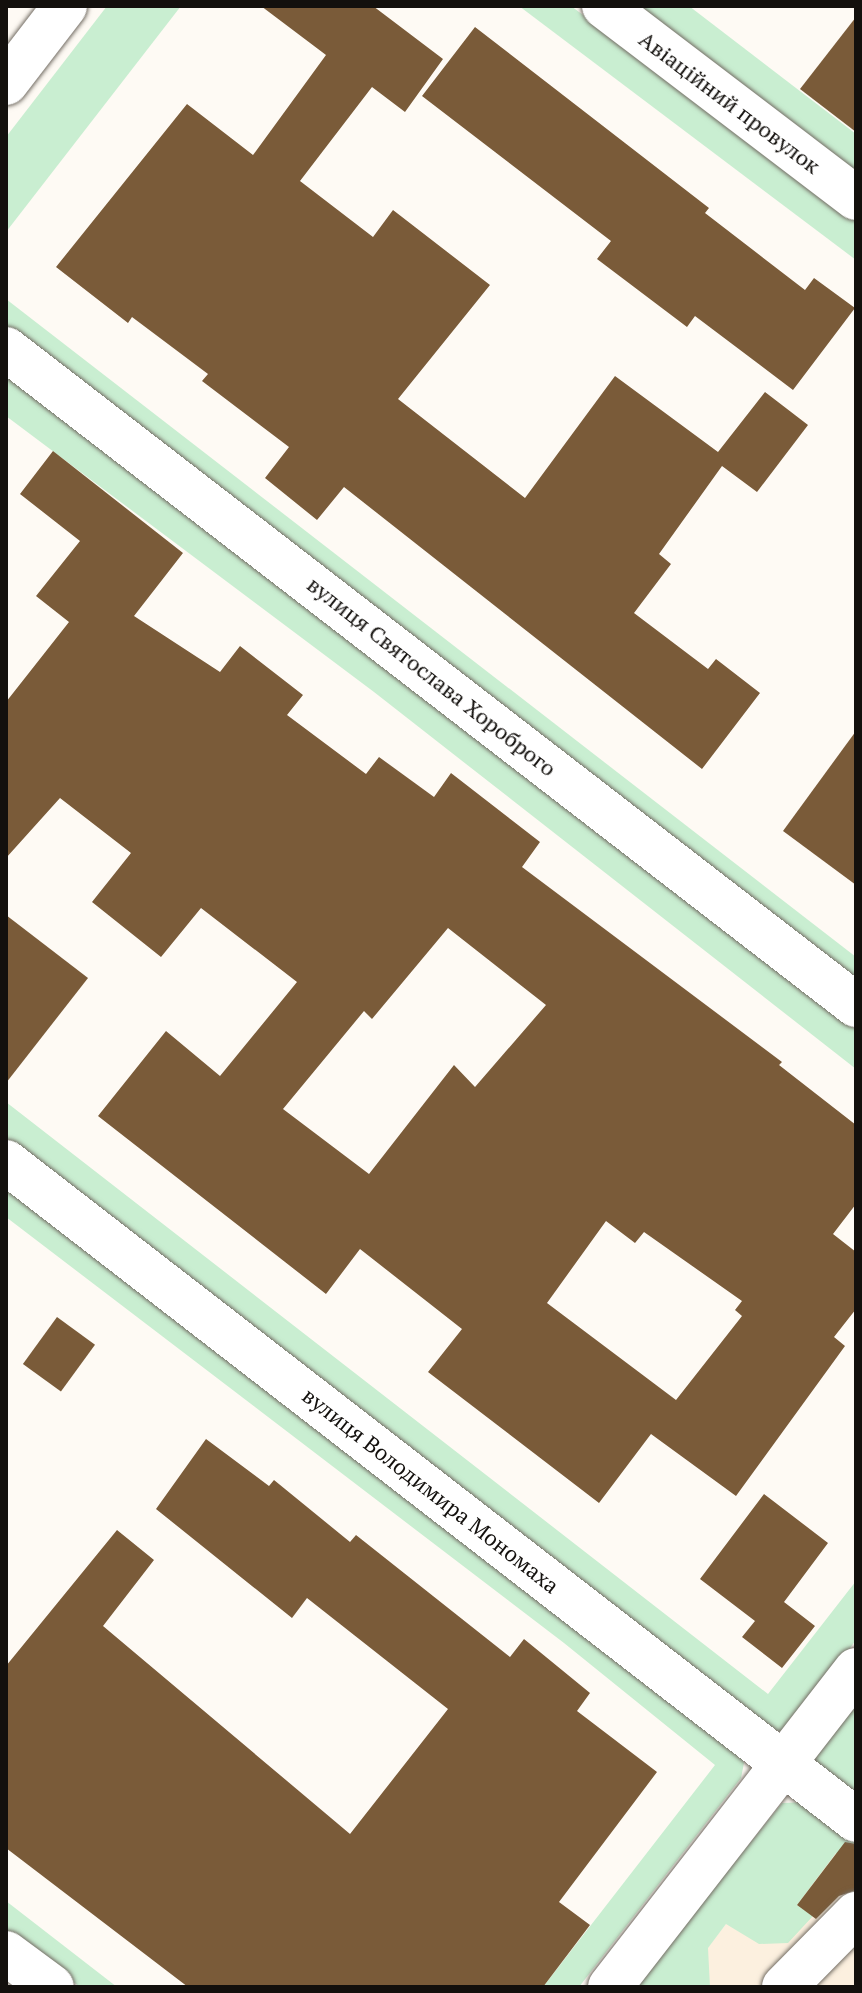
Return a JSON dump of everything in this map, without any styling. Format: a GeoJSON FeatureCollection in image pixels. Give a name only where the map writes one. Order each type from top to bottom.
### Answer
{"type":"FeatureCollection","features":[{"type":"Feature","properties":{"kind":"street"},"geometry":{"type":"LineString","coordinates":[[6,83],[65,6]]}},
{"type":"Feature","properties":{"kind":"street","name":"Авіаційний провулок"},"geometry":{"type":"LineString","coordinates":[[604,6],[856,198]]}},
{"type":"Feature","properties":{"kind":"street","name":"вулиця Святослава Хороброго"},"geometry":{"type":"LineString","coordinates":[[6,349],[856,1005]]}},
{"type":"Feature","properties":{"kind":"street","name":"вулиця Володимира Мономаха"},"geometry":{"type":"LineString","coordinates":[[6,1162],[856,1820]]}},
{"type":"Feature","properties":{"kind":"street"},"geometry":{"type":"LineString","coordinates":[[610,1987],[856,1670]]}},
{"type":"Feature","properties":{"kind":"street"},"geometry":{"type":"LineString","coordinates":[[784,1987],[856,1914]]}},
{"type":"Feature","properties":{"kind":"street"},"geometry":{"type":"LineString","coordinates":[[6,1953],[52,1987]]}},
{"type":"Feature","properties":{"kind":"shaded area"},"geometry":{"type":"Polygon","coordinates":[[[803,1825],[856,1867],[856,1987],[677,1987],[803,1825]]]}},
{"type":"Feature","properties":{"kind":"green space"},"geometry":{"type":"Polygon","coordinates":[[[107,6],[181,6],[6,232],[6,137],[107,6]]]}},
{"type":"Feature","properties":{"kind":"green space"},"geometry":{"type":"Polygon","coordinates":[[[519,6],[571,6],[761,148],[856,221],[856,260],[519,6]]]}},
{"type":"Feature","properties":{"kind":"green space"},"geometry":{"type":"Polygon","coordinates":[[[635,6],[689,6],[856,134],[856,177],[635,6]]]}},
{"type":"Feature","properties":{"kind":"green space"},"geometry":{"type":"Polygon","coordinates":[[[6,299],[856,957],[856,981],[6,327],[6,299]]]}},
{"type":"Feature","properties":{"kind":"green space"},"geometry":{"type":"Polygon","coordinates":[[[6,369],[856,1030],[856,1069],[374,692],[6,416],[6,369]]]}},
{"type":"Feature","properties":{"kind":"green space"},"geometry":{"type":"Polygon","coordinates":[[[6,1102],[768,1694],[856,1581],[856,1640],[793,1725],[780,1731],[766,1728],[6,1140],[6,1102]]]}},
{"type":"Feature","properties":{"kind":"green space"},"geometry":{"type":"Polygon","coordinates":[[[6,1185],[734,1744],[744,1763],[741,1778],[579,1987],[543,1987],[715,1765],[564,1643],[6,1217],[6,1185]]]}},
{"type":"Feature","properties":{"kind":"green space"},"geometry":{"type":"Polygon","coordinates":[[[856,1698],[856,1798],[817,1769],[813,1751],[856,1698]]]}},
{"type":"Feature","properties":{"kind":"green space"},"geometry":{"type":"Polygon","coordinates":[[[808,1802],[856,1839],[856,1867],[836,1853],[797,1905],[813,1916],[788,1943],[759,1944],[726,1924],[708,1948],[710,1987],[635,1987],[782,1803],[808,1802]]]}},
{"type":"Feature","properties":{"kind":"green space"},"geometry":{"type":"Polygon","coordinates":[[[6,1901],[117,1987],[80,1987],[6,1932],[6,1901]]]}},
{"type":"Feature","properties":{"kind":"building"},"geometry":{"type":"Polygon","coordinates":[[[261,6],[373,6],[443,59],[405,112],[372,87],[300,181],[373,237],[393,210],[490,285],[398,399],[525,498],[615,376],[718,452],[765,392],[808,425],[757,492],[722,466],[659,554],[671,564],[634,613],[708,669],[716,659],[760,693],[702,769],[344,487],[317,520],[265,478],[289,447],[202,381],[208,374],[132,317],[128,323],[56,267],[187,104],[253,155],[326,55],[261,6]]]}},
{"type":"Feature","properties":{"kind":"building"},"geometry":{"type":"Polygon","coordinates":[[[856,17],[856,132],[800,89],[856,17]]]}},
{"type":"Feature","properties":{"kind":"building"},"geometry":{"type":"Polygon","coordinates":[[[475,27],[709,208],[705,213],[805,290],[814,278],[855,308],[793,390],[695,316],[687,327],[597,259],[611,241],[422,96],[475,27]]]}},
{"type":"Feature","properties":{"kind":"building"},"geometry":{"type":"Polygon","coordinates":[[[53,451],[183,553],[134,616],[220,672],[240,646],[303,695],[287,715],[366,774],[379,757],[434,797],[451,773],[540,842],[522,867],[782,1062],[779,1065],[856,1125],[856,1204],[833,1234],[856,1252],[856,1309],[834,1337],[845,1346],[736,1496],[651,1434],[599,1503],[428,1372],[462,1329],[360,1249],[326,1294],[98,1116],[166,1031],[220,1076],[297,982],[201,908],[161,957],[92,902],[131,853],[60,798],[6,858],[6,702],[69,622],[36,596],[80,541],[20,494],[53,451]],[[448,928],[372,1019],[364,1011],[283,1109],[369,1174],[454,1065],[475,1087],[546,1005],[448,928]],[[606,1221],[547,1303],[676,1400],[742,1316],[735,1310],[742,1301],[644,1232],[635,1243],[606,1221]]]}},
{"type":"Feature","properties":{"kind":"building"},"geometry":{"type":"Polygon","coordinates":[[[856,731],[856,885],[783,831],[856,731]]]}},
{"type":"Feature","properties":{"kind":"building"},"geometry":{"type":"Polygon","coordinates":[[[6,915],[88,978],[6,1083],[6,915]]]}},
{"type":"Feature","properties":{"kind":"building"},"geometry":{"type":"Polygon","coordinates":[[[57,1317],[95,1345],[61,1392],[23,1364],[57,1317]]]}},
{"type":"Feature","properties":{"kind":"building"},"geometry":{"type":"Polygon","coordinates":[[[206,1439],[269,1486],[274,1480],[350,1542],[356,1535],[510,1657],[524,1639],[590,1693],[577,1711],[657,1772],[559,1902],[590,1925],[543,1987],[188,1987],[6,1848],[6,1666],[117,1530],[154,1560],[103,1626],[350,1834],[448,1709],[307,1598],[292,1618],[156,1509],[206,1439]]]}},
{"type":"Feature","properties":{"kind":"building"},"geometry":{"type":"Polygon","coordinates":[[[764,1494],[828,1543],[784,1602],[815,1626],[782,1668],[742,1637],[755,1621],[700,1579],[764,1494]]]}},
{"type":"Feature","properties":{"kind":"building"},"geometry":{"type":"Polygon","coordinates":[[[845,1842],[856,1844],[856,1890],[839,1896],[816,1919],[797,1905],[845,1842]]]}}]}
